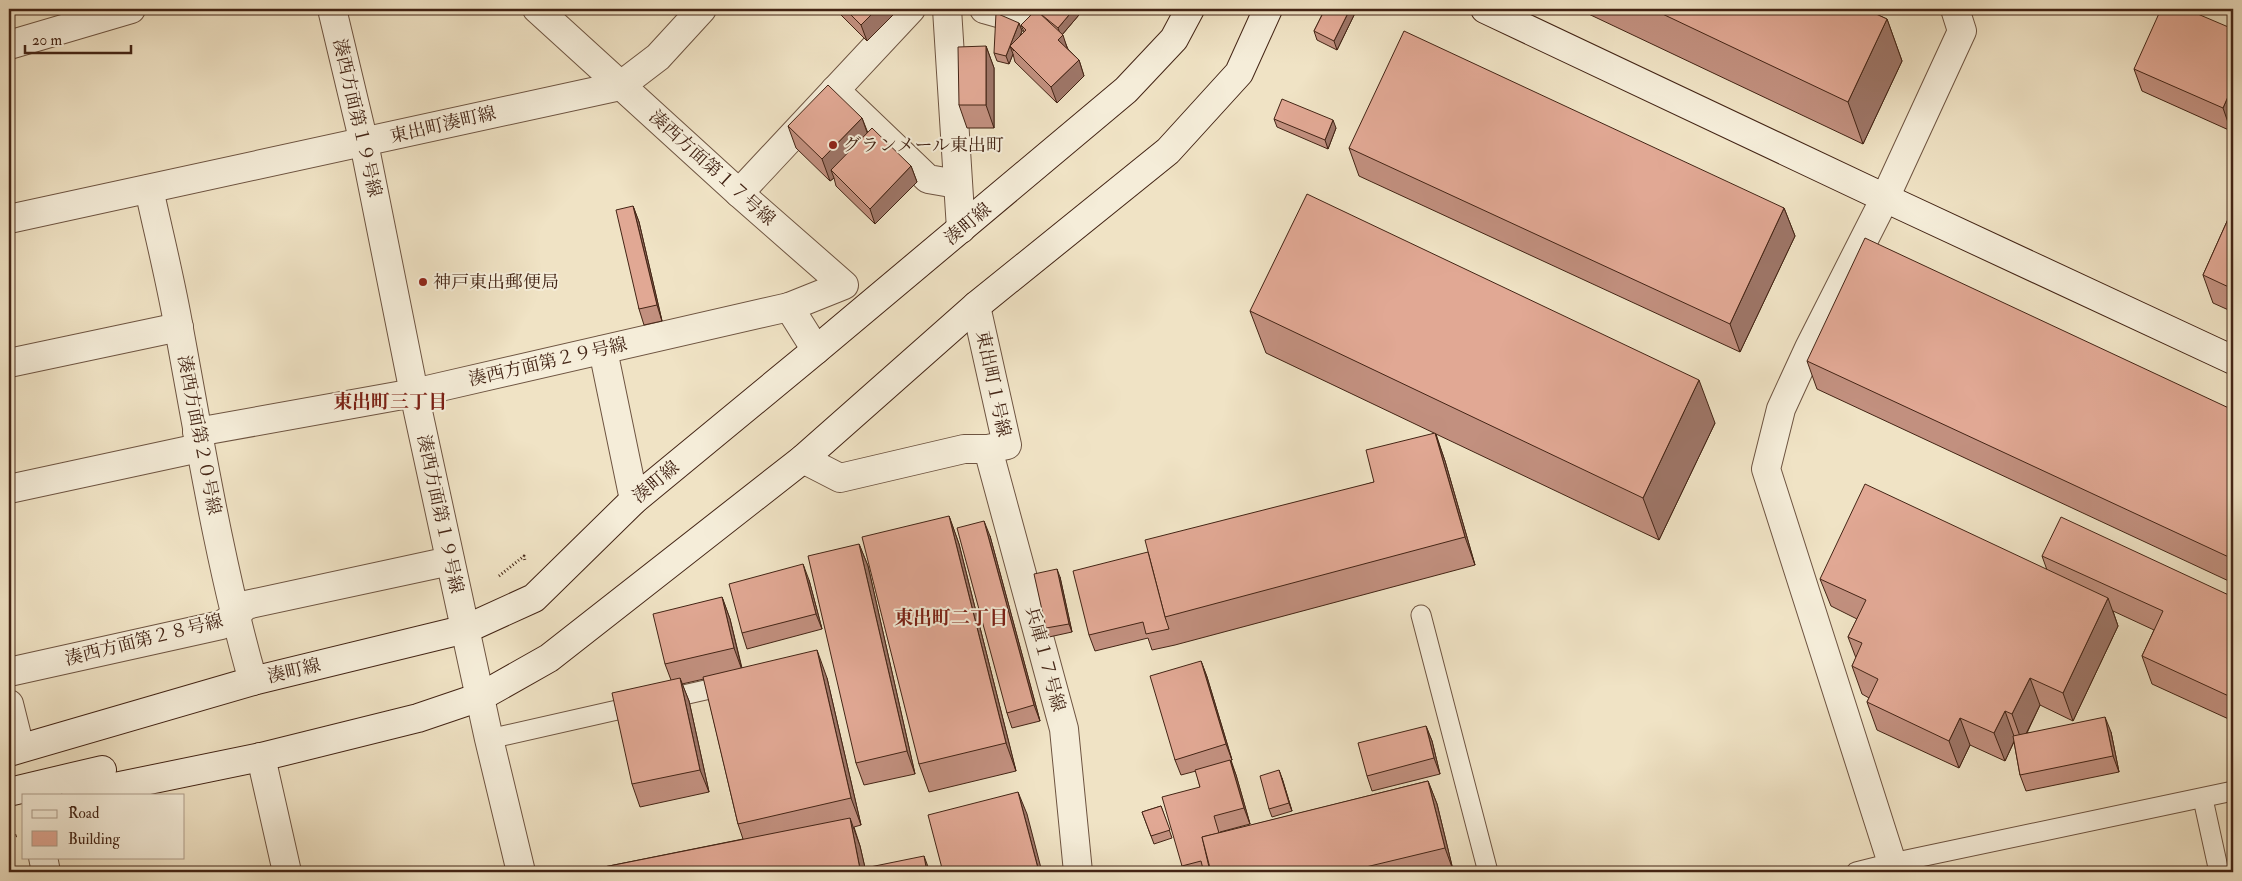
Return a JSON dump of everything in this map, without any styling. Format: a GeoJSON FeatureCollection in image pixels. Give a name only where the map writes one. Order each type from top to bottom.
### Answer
{"type":"FeatureCollection","features":[{"type":"Feature","properties":{"kind":"street"},"geometry":{"type":"LineString","coordinates":[[9,45],[131,9]]}},
{"type":"Feature","properties":{"kind":"street","name":"湊西方面第１９号線"},"geometry":{"type":"LineString","coordinates":[[332,9],[364,143],[450,561],[489,739],[521,872]]}},
{"type":"Feature","properties":{"kind":"street","name":"湊西方面第１７号線"},"geometry":{"type":"LineString","coordinates":[[537,9],[739,193],[844,285],[789,308]]}},
{"type":"Feature","properties":{"kind":"street","name":"東出町湊町線"},"geometry":{"type":"LineString","coordinates":[[9,219],[620,86],[658,57],[702,9]]}},
{"type":"Feature","properties":{"kind":"street"},"geometry":{"type":"LineString","coordinates":[[739,193],[911,9]]}},
{"type":"Feature","properties":{"kind":"street"},"geometry":{"type":"LineString","coordinates":[[946,9],[961,229]]}},
{"type":"Feature","properties":{"kind":"street"},"geometry":{"type":"LineString","coordinates":[[984,9],[1016,18]]}},
{"type":"Feature","properties":{"kind":"street","name":"湊町線"},"geometry":{"type":"LineString","coordinates":[[15,750],[253,681],[466,629],[534,598],[634,500],[1126,90],[1174,39],[1190,9]]}},
{"type":"Feature","properties":{"kind":"street"},"geometry":{"type":"LineString","coordinates":[[81,794],[261,757],[418,718],[480,697],[548,658],[803,459],[976,306],[1168,151],[1239,73],[1268,9]]}},
{"type":"Feature","properties":{"kind":"street"},"geometry":{"type":"LineString","coordinates":[[1486,9],[1884,198],[2233,360]]}},
{"type":"Feature","properties":{"kind":"street"},"geometry":{"type":"LineString","coordinates":[[1892,863],[1766,469],[1781,409],[1884,198],[1962,31],[1955,9]]}},
{"type":"Feature","properties":{"kind":"street"},"geometry":{"type":"LineString","coordinates":[[835,90],[928,178],[957,184]]}},
{"type":"Feature","properties":{"kind":"street","name":"湊西方面第２０号線"},"geometry":{"type":"LineString","coordinates":[[149,188],[179,328],[198,440],[234,616],[253,681]]}},
{"type":"Feature","properties":{"kind":"street","name":"東出町１号線"},"geometry":{"type":"LineString","coordinates":[[976,306],[1007,445],[988,449]]}},
{"type":"Feature","properties":{"kind":"street"},"geometry":{"type":"LineString","coordinates":[[789,308],[816,350]]}},
{"type":"Feature","properties":{"kind":"street","name":"湊西方面第２９号線"},"geometry":{"type":"LineString","coordinates":[[9,489],[198,440],[789,308]]}},
{"type":"Feature","properties":{"kind":"street"},"geometry":{"type":"LineString","coordinates":[[9,363],[179,328]]}},
{"type":"Feature","properties":{"kind":"street"},"geometry":{"type":"LineString","coordinates":[[603,350],[634,500]]}},
{"type":"Feature","properties":{"kind":"street"},"geometry":{"type":"LineString","coordinates":[[803,459],[840,478],[964,449],[988,449]]}},
{"type":"Feature","properties":{"kind":"street","name":"兵庫１７号線"},"geometry":{"type":"LineString","coordinates":[[988,449],[1064,729],[1078,872]]}},
{"type":"Feature","properties":{"kind":"street","name":"湊西方面第２８号線"},"geometry":{"type":"LineString","coordinates":[[9,672],[221,625],[246,605],[450,561]]}},
{"type":"Feature","properties":{"kind":"street"},"geometry":{"type":"LineString","coordinates":[[9,792],[414,701],[480,697]]}},
{"type":"Feature","properties":{"kind":"street"},"geometry":{"type":"LineString","coordinates":[[9,704],[15,750]]}},
{"type":"Feature","properties":{"kind":"street"},"geometry":{"type":"LineString","coordinates":[[261,757],[287,872]]}},
{"type":"Feature","properties":{"kind":"street"},"geometry":{"type":"LineString","coordinates":[[9,810],[22,807]]}},
{"type":"Feature","properties":{"kind":"street"},"geometry":{"type":"LineString","coordinates":[[43,858],[46,872]]}},
{"type":"Feature","properties":{"kind":"lane"},"geometry":{"type":"LineString","coordinates":[[1420,615],[1488,872]]}},
{"type":"Feature","properties":{"kind":"lane"},"geometry":{"type":"LineString","coordinates":[[489,739],[733,684]]}},
{"type":"Feature","properties":{"kind":"lane"},"geometry":{"type":"LineString","coordinates":[[1856,872],[2203,799],[2233,791]]}},
{"type":"Feature","properties":{"kind":"lane"},"geometry":{"type":"LineString","coordinates":[[2203,799],[2219,872]]}},
{"type":"Feature","properties":{"kind":"path"},"geometry":{"type":"LineString","coordinates":[[496,579],[524,556]]}},
{"type":"Feature","properties":{"kind":"building"},"geometry":{"type":"Polygon","coordinates":[[[845,9],[877,9],[861,25],[845,9]]]}},
{"type":"Feature","properties":{"kind":"building"},"geometry":{"type":"Polygon","coordinates":[[[1039,9],[1074,9],[1058,28],[1037,11],[1039,9]]]}},
{"type":"Feature","properties":{"kind":"building"},"geometry":{"type":"Polygon","coordinates":[[[1325,9],[1350,9],[1334,41],[1314,31],[1325,9]]]}},
{"type":"Feature","properties":{"kind":"building"},"geometry":{"type":"Polygon","coordinates":[[[1652,9],[1865,9],[1887,19],[1848,102],[1652,9]]]}},
{"type":"Feature","properties":{"kind":"building"},"geometry":{"type":"Polygon","coordinates":[[[2161,9],[2186,9],[2233,29],[2233,85],[2223,108],[2134,69],[2161,9]]]}},
{"type":"Feature","properties":{"kind":"building"},"geometry":{"type":"Polygon","coordinates":[[[1036,10],[1063,35],[1058,40],[1079,60],[1051,87],[1010,46],[1026,30],[1021,25],[1036,10]]]}},
{"type":"Feature","properties":{"kind":"building"},"geometry":{"type":"Polygon","coordinates":[[[996,13],[1019,23],[1006,56],[994,53],[996,13]]]}},
{"type":"Feature","properties":{"kind":"building"},"geometry":{"type":"Polygon","coordinates":[[[1404,31],[1784,208],[1730,324],[1349,148],[1404,31]]]}},
{"type":"Feature","properties":{"kind":"building"},"geometry":{"type":"Polygon","coordinates":[[[986,46],[986,105],[959,105],[958,47],[986,46]]]}},
{"type":"Feature","properties":{"kind":"building"},"geometry":{"type":"Polygon","coordinates":[[[828,85],[862,118],[822,159],[788,126],[828,85]]]}},
{"type":"Feature","properties":{"kind":"building"},"geometry":{"type":"Polygon","coordinates":[[[1282,99],[1333,120],[1325,140],[1274,119],[1282,99]]]}},
{"type":"Feature","properties":{"kind":"building"},"geometry":{"type":"Polygon","coordinates":[[[872,128],[911,166],[870,209],[831,170],[872,128]]]}},
{"type":"Feature","properties":{"kind":"building"},"geometry":{"type":"Polygon","coordinates":[[[1307,194],[1699,380],[1643,498],[1250,311],[1307,194]]]}},
{"type":"Feature","properties":{"kind":"building"},"geometry":{"type":"Polygon","coordinates":[[[633,206],[657,305],[639,309],[616,210],[633,206]]]}},
{"type":"Feature","properties":{"kind":"building"},"geometry":{"type":"Polygon","coordinates":[[[2233,208],[2233,289],[2203,275],[2233,208]]]}},
{"type":"Feature","properties":{"kind":"building"},"geometry":{"type":"Polygon","coordinates":[[[1865,238],[2233,410],[2233,559],[1807,361],[1865,238]]]}},
{"type":"Feature","properties":{"kind":"building"},"geometry":{"type":"Polygon","coordinates":[[[1435,433],[1465,537],[1165,617],[1145,540],[1374,482],[1366,450],[1435,433]]]}},
{"type":"Feature","properties":{"kind":"building"},"geometry":{"type":"Polygon","coordinates":[[[1865,484],[2108,598],[2063,693],[2030,678],[2012,714],[2005,711],[1994,733],[1960,718],[1949,741],[1867,702],[1878,679],[1852,666],[1862,643],[1848,637],[1866,600],[1820,579],[1865,484]]]}},
{"type":"Feature","properties":{"kind":"building"},"geometry":{"type":"Polygon","coordinates":[[[949,516],[1006,743],[919,764],[862,537],[949,516]]]}},
{"type":"Feature","properties":{"kind":"building"},"geometry":{"type":"Polygon","coordinates":[[[2061,517],[2233,597],[2233,698],[2142,656],[2163,611],[2042,556],[2061,517]]]}},
{"type":"Feature","properties":{"kind":"building"},"geometry":{"type":"Polygon","coordinates":[[[984,521],[1034,705],[1007,713],[957,528],[984,521]]]}},
{"type":"Feature","properties":{"kind":"building"},"geometry":{"type":"Polygon","coordinates":[[[859,544],[907,751],[856,763],[808,556],[859,544]]]}},
{"type":"Feature","properties":{"kind":"building"},"geometry":{"type":"Polygon","coordinates":[[[1148,552],[1169,629],[1146,634],[1143,622],[1089,635],[1073,571],[1148,552]]]}},
{"type":"Feature","properties":{"kind":"building"},"geometry":{"type":"Polygon","coordinates":[[[803,564],[816,614],[742,633],[729,584],[803,564]]]}},
{"type":"Feature","properties":{"kind":"building"},"geometry":{"type":"Polygon","coordinates":[[[1057,569],[1069,624],[1046,628],[1034,574],[1057,569]]]}},
{"type":"Feature","properties":{"kind":"building"},"geometry":{"type":"Polygon","coordinates":[[[722,597],[734,648],[665,664],[653,614],[722,597]]]}},
{"type":"Feature","properties":{"kind":"building"},"geometry":{"type":"Polygon","coordinates":[[[817,650],[851,798],[738,824],[703,677],[817,650]]]}},
{"type":"Feature","properties":{"kind":"building"},"geometry":{"type":"Polygon","coordinates":[[[1201,661],[1226,744],[1175,760],[1150,676],[1201,661]]]}},
{"type":"Feature","properties":{"kind":"building"},"geometry":{"type":"Polygon","coordinates":[[[680,678],[700,770],[632,784],[612,693],[680,678]]]}},
{"type":"Feature","properties":{"kind":"building"},"geometry":{"type":"Polygon","coordinates":[[[2105,717],[2113,756],[2020,775],[2013,736],[2105,717]]]}},
{"type":"Feature","properties":{"kind":"building"},"geometry":{"type":"Polygon","coordinates":[[[1426,726],[1434,758],[1367,776],[1358,743],[1426,726]]]}},
{"type":"Feature","properties":{"kind":"building"},"geometry":{"type":"Polygon","coordinates":[[[1230,760],[1244,808],[1214,816],[1219,833],[1202,837],[1209,867],[1203,869],[1201,861],[1182,866],[1162,797],[1200,787],[1195,770],[1230,760]]]}},
{"type":"Feature","properties":{"kind":"building"},"geometry":{"type":"Polygon","coordinates":[[[1279,770],[1289,803],[1269,809],[1260,776],[1279,770]]]}},
{"type":"Feature","properties":{"kind":"building"},"geometry":{"type":"Polygon","coordinates":[[[1428,781],[1445,848],[1345,872],[1211,872],[1202,837],[1428,781]]]}},
{"type":"Feature","properties":{"kind":"building"},"geometry":{"type":"Polygon","coordinates":[[[1018,792],[1039,872],[943,872],[928,815],[1018,792]]]}},
{"type":"Feature","properties":{"kind":"building"},"geometry":{"type":"Polygon","coordinates":[[[1161,806],[1170,830],[1151,836],[1142,812],[1161,806]]]}},
{"type":"Feature","properties":{"kind":"building"},"geometry":{"type":"Polygon","coordinates":[[[850,818],[860,869],[924,856],[927,872],[579,872],[850,818]]]}},
{"type":"Feature","properties":{"kind":"place","name":"グランメール東出町"},"geometry":{"type":"Point","coordinates":[833,145]}},
{"type":"Feature","properties":{"kind":"place","name":"神戸東出郵便局"},"geometry":{"type":"Point","coordinates":[423,282]}},
{"type":"Feature","properties":{"kind":"district","name":"東出町三丁目"},"geometry":{"type":"Point","coordinates":[390,402]}},
{"type":"Feature","properties":{"kind":"district","name":"東出町二丁目"},"geometry":{"type":"Point","coordinates":[951,618]}}]}
